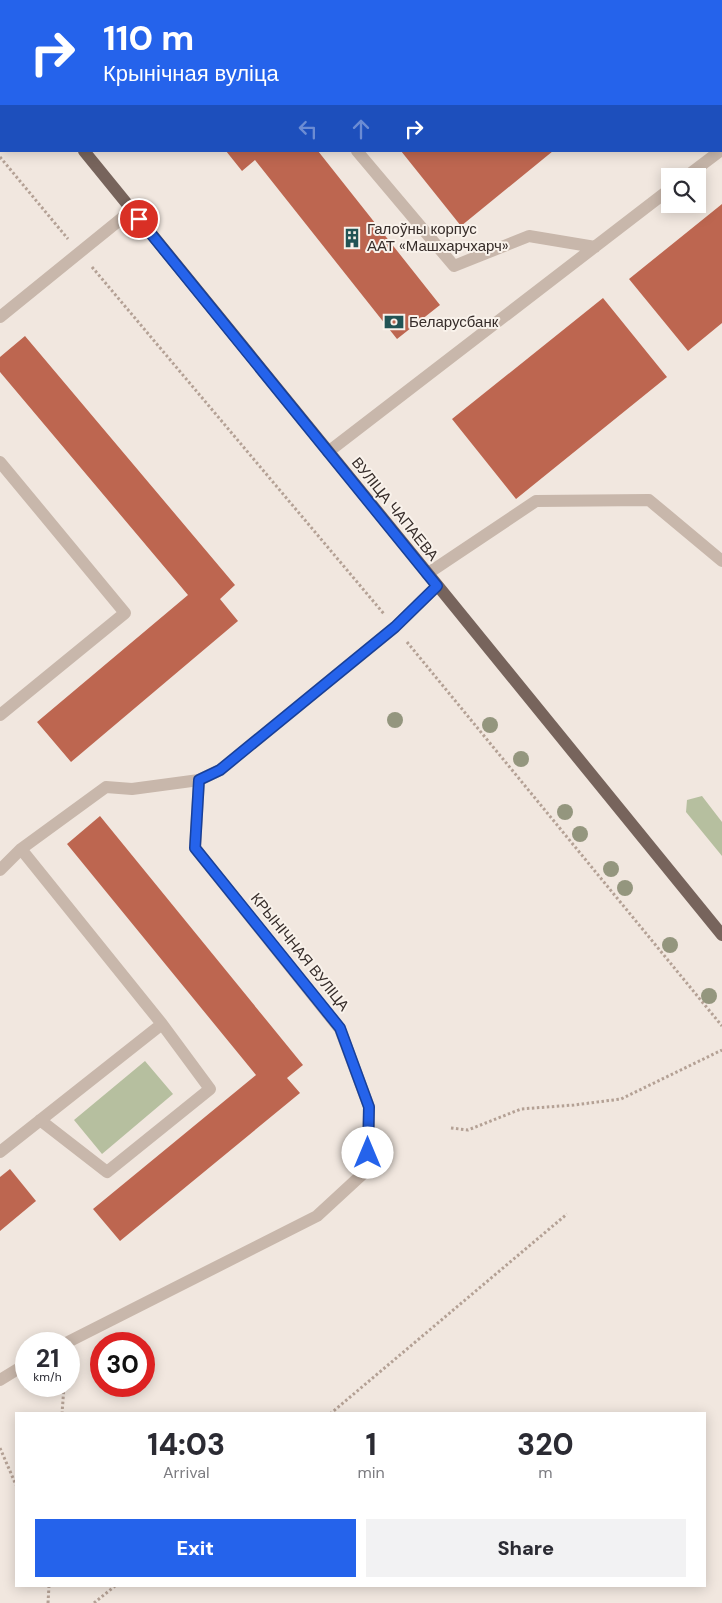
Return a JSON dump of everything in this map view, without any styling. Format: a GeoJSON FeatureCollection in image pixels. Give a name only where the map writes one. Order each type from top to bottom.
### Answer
{"type":"FeatureCollection","features":[{"type":"Feature","properties":{"kind":"main road","name":"ВУЛІЦА ЧАПАЕВА"},"geometry":{"type":"LineString","coordinates":[[85,152],[722,935]]}},
{"type":"Feature","properties":{"kind":"street"},"geometry":{"type":"LineString","coordinates":[[358,152],[454,266],[529,236],[594,247]]}},
{"type":"Feature","properties":{"kind":"street"},"geometry":{"type":"LineString","coordinates":[[697,168],[718,152]]}},
{"type":"Feature","properties":{"kind":"street"},"geometry":{"type":"LineString","coordinates":[[328,452],[661,196]]}},
{"type":"Feature","properties":{"kind":"street"},"geometry":{"type":"LineString","coordinates":[[0,317],[132,210]]}},
{"type":"Feature","properties":{"kind":"street"},"geometry":{"type":"LineString","coordinates":[[0,462],[125,613],[0,715]]}},
{"type":"Feature","properties":{"kind":"street"},"geometry":{"type":"LineString","coordinates":[[427,574],[536,501],[649,500],[722,561]]}},
{"type":"Feature","properties":{"kind":"street"},"geometry":{"type":"LineString","coordinates":[[0,870],[21,849],[106,787],[132,789],[199,780],[220,770],[395,627],[437,586]]}},
{"type":"Feature","properties":{"kind":"street","name":"КРЫНІЧНАЯ ВУЛІЦА"},"geometry":{"type":"LineString","coordinates":[[80,1336],[317,1216],[368,1169],[369,1107],[340,1028],[195,848],[199,780]]}},
{"type":"Feature","properties":{"kind":"street"},"geometry":{"type":"LineString","coordinates":[[21,849],[162,1024],[210,1089],[107,1172],[40,1120]]}},
{"type":"Feature","properties":{"kind":"street"},"geometry":{"type":"LineString","coordinates":[[0,1152],[162,1024]]}},
{"type":"Feature","properties":{"kind":"street"},"geometry":{"type":"LineString","coordinates":[[0,1380],[15,1371]]}},
{"type":"Feature","properties":{"kind":"path"},"geometry":{"type":"LineString","coordinates":[[0,157],[395,627],[722,1026]]}},
{"type":"Feature","properties":{"kind":"path"},"geometry":{"type":"LineString","coordinates":[[451,1128],[468,1130],[521,1109],[622,1099],[722,1050]]}},
{"type":"Feature","properties":{"kind":"path"},"geometry":{"type":"LineString","coordinates":[[332,1412],[567,1214]]}},
{"type":"Feature","properties":{"kind":"path"},"geometry":{"type":"LineString","coordinates":[[62,1412],[63,1397]]}},
{"type":"Feature","properties":{"kind":"path"},"geometry":{"type":"LineString","coordinates":[[0,1448],[15,1483]]}},
{"type":"Feature","properties":{"kind":"path"},"geometry":{"type":"LineString","coordinates":[[48,1603],[49,1587]]}},
{"type":"Feature","properties":{"kind":"path"},"geometry":{"type":"LineString","coordinates":[[94,1603],[114,1587]]}},
{"type":"Feature","properties":{"kind":"green space"},"geometry":{"type":"Polygon","coordinates":[[[702,796],[722,822],[722,856],[686,812],[687,800],[702,796]]]}},
{"type":"Feature","properties":{"kind":"green space"},"geometry":{"type":"Polygon","coordinates":[[[145,1061],[173,1094],[102,1154],[74,1120],[145,1061]]]}},
{"type":"Feature","properties":{"kind":"building","name":"Галоўны корпус ААТ «Машхарчхарч»"},"geometry":{"type":"Polygon","coordinates":[[[227,152],[319,152],[440,305],[397,339],[255,160],[242,171],[227,152]]]}},
{"type":"Feature","properties":{"kind":"building"},"geometry":{"type":"Polygon","coordinates":[[[402,152],[552,152],[461,226],[402,152]]]}},
{"type":"Feature","properties":{"kind":"building"},"geometry":{"type":"Polygon","coordinates":[[[722,204],[722,323],[688,351],[629,279],[722,204]]]}},
{"type":"Feature","properties":{"kind":"building"},"geometry":{"type":"Polygon","coordinates":[[[603,298],[667,377],[516,499],[452,419],[603,298]]]}},
{"type":"Feature","properties":{"kind":"building"},"geometry":{"type":"Polygon","coordinates":[[[25,336],[235,585],[220,599],[238,621],[71,762],[37,722],[188,595],[0,372],[0,357],[25,336]]]}},
{"type":"Feature","properties":{"kind":"building"},"geometry":{"type":"Polygon","coordinates":[[[100,816],[303,1065],[287,1078],[300,1093],[120,1241],[93,1209],[256,1075],[67,844],[100,816]]]}},
{"type":"Feature","properties":{"kind":"building"},"geometry":{"type":"Polygon","coordinates":[[[10,1169],[36,1201],[0,1231],[0,1177],[10,1169]]]}},
{"type":"Feature","properties":{"kind":"place","name":"Галоўны корпус ААТ «Машхарчхарч»"},"geometry":{"type":"Point","coordinates":[352,238]}},
{"type":"Feature","properties":{"kind":"place","name":"Беларусбанк"},"geometry":{"type":"Point","coordinates":[394,322]}},
{"type":"Feature","properties":{"kind":"route"},"geometry":{"type":"LineString","coordinates":[[139,219],[437,586],[395,627],[220,770],[199,780],[195,848],[340,1028],[369,1107],[368,1153]]}}]}
